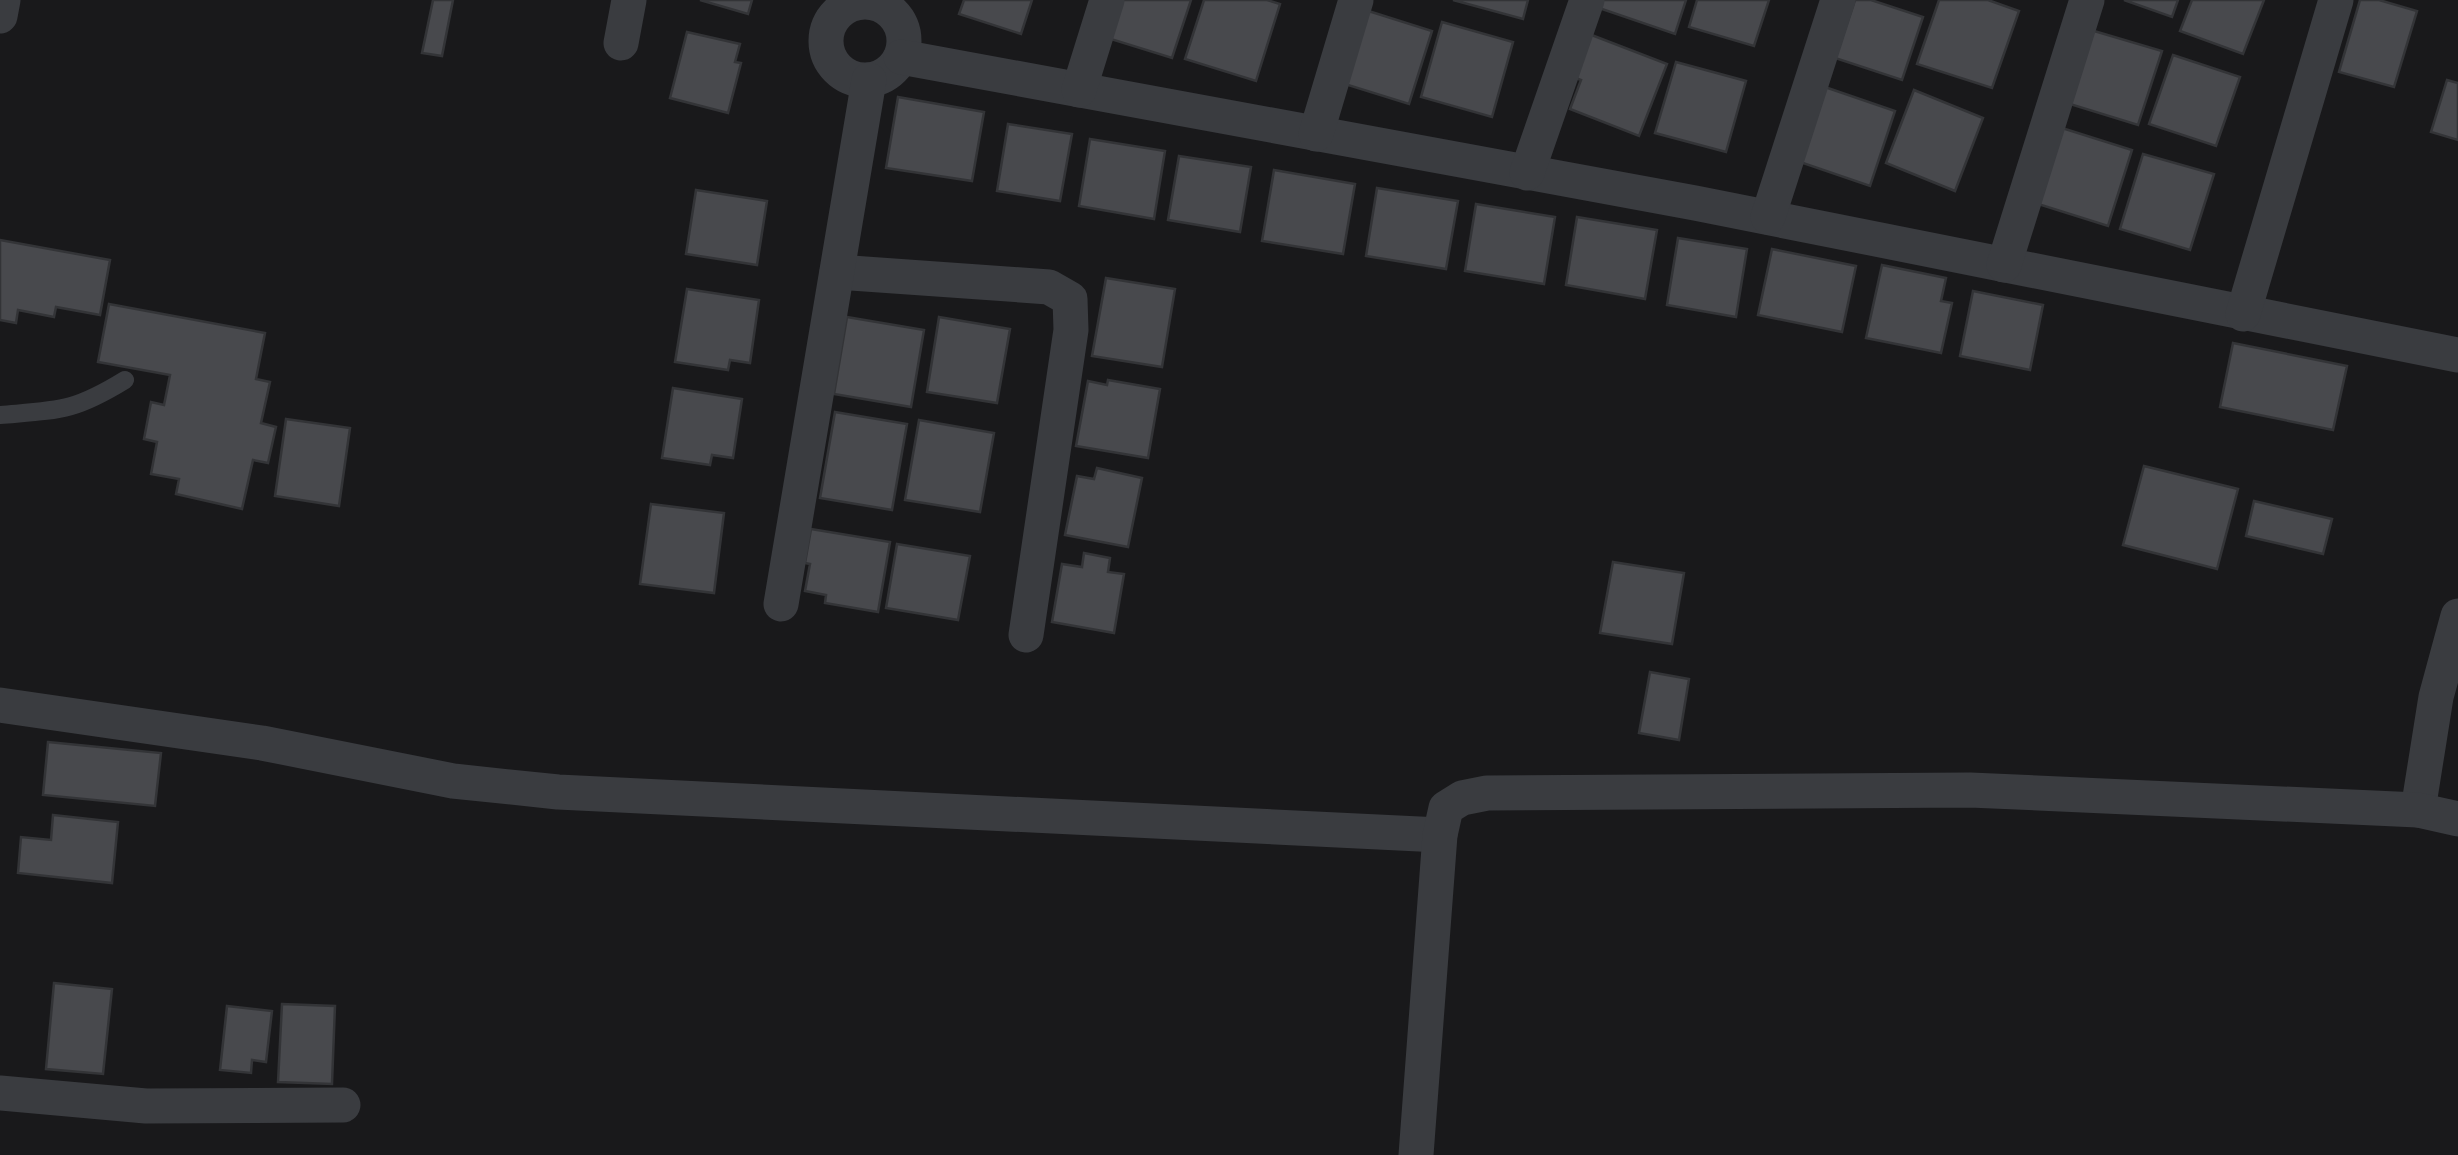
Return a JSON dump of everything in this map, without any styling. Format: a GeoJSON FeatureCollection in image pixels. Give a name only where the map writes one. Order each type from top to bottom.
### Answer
{"type":"FeatureCollection","features":[{"type":"Feature","properties":{"kind":"street"},"geometry":{"type":"LineString","coordinates":[[0,16],[3,0]]}},
{"type":"Feature","properties":{"kind":"street"},"geometry":{"type":"LineString","coordinates":[[621,43],[630,0]]}},
{"type":"Feature","properties":{"kind":"street"},"geometry":{"type":"LineString","coordinates":[[1079,90],[1106,0]]}},
{"type":"Feature","properties":{"kind":"street"},"geometry":{"type":"LineString","coordinates":[[1316,134],[1356,0]]}},
{"type":"Feature","properties":{"kind":"street"},"geometry":{"type":"LineString","coordinates":[[1528,173],[1586,0]]}},
{"type":"Feature","properties":{"kind":"street"},"geometry":{"type":"LineString","coordinates":[[1768,217],[1838,0]]}},
{"type":"Feature","properties":{"kind":"street"},"geometry":{"type":"LineString","coordinates":[[2004,265],[2087,0]]}},
{"type":"Feature","properties":{"kind":"street"},"geometry":{"type":"LineString","coordinates":[[2243,314],[2336,0]]}},
{"type":"Feature","properties":{"kind":"street"},"geometry":{"type":"LineString","coordinates":[[861,1],[880,5],[896,17],[904,36],[902,57],[888,72],[870,80],[849,77],[833,64],[825,46],[828,26],[841,9],[861,1]]}},
{"type":"Feature","properties":{"kind":"street"},"geometry":{"type":"LineString","coordinates":[[902,57],[1768,217],[2458,356]]}},
{"type":"Feature","properties":{"kind":"street"},"geometry":{"type":"LineString","coordinates":[[781,604],[870,80]]}},
{"type":"Feature","properties":{"kind":"street"},"geometry":{"type":"LineString","coordinates":[[837,272],[1049,287],[1070,300],[1071,330],[1026,635]]}},
{"type":"Feature","properties":{"kind":"street"},"geometry":{"type":"LineString","coordinates":[[2418,810],[2436,698],[2458,616]]}},
{"type":"Feature","properties":{"kind":"street"},"geometry":{"type":"LineString","coordinates":[[0,705],[262,743],[453,781],[558,792],[1440,835]]}},
{"type":"Feature","properties":{"kind":"street"},"geometry":{"type":"LineString","coordinates":[[1416,1155],[1440,835],[1446,808],[1462,798],[1487,793],[1970,790],[2418,810],[2458,819]]}},
{"type":"Feature","properties":{"kind":"street"},"geometry":{"type":"LineString","coordinates":[[0,1093],[146,1106],[344,1106]]}},
{"type":"Feature","properties":{"kind":"lane"},"geometry":{"type":"LineString","coordinates":[[0,415],[81,406],[126,380]]}},
{"type":"Feature","properties":{"kind":"building"},"geometry":{"type":"Polygon","coordinates":[[[433,0],[453,0],[442,56],[422,53],[433,0]]]}},
{"type":"Feature","properties":{"kind":"building"},"geometry":{"type":"Polygon","coordinates":[[[700,0],[752,0],[748,14],[700,0]]]}},
{"type":"Feature","properties":{"kind":"building"},"geometry":{"type":"Polygon","coordinates":[[[964,0],[1032,0],[1021,34],[959,14],[964,0]]]}},
{"type":"Feature","properties":{"kind":"building"},"geometry":{"type":"Polygon","coordinates":[[[1112,0],[1191,0],[1172,58],[1101,36],[1112,0]]]}},
{"type":"Feature","properties":{"kind":"building"},"geometry":{"type":"Polygon","coordinates":[[[1204,0],[1267,0],[1280,4],[1256,81],[1185,59],[1204,0]]]}},
{"type":"Feature","properties":{"kind":"building"},"geometry":{"type":"Polygon","coordinates":[[[1453,0],[1528,0],[1523,19],[1453,0]]]}},
{"type":"Feature","properties":{"kind":"building"},"geometry":{"type":"Polygon","coordinates":[[[1599,0],[1686,0],[1675,34],[1596,7],[1599,0]]]}},
{"type":"Feature","properties":{"kind":"building"},"geometry":{"type":"Polygon","coordinates":[[[1697,0],[1769,0],[1754,46],[1689,27],[1697,0]]]}},
{"type":"Feature","properties":{"kind":"building"},"geometry":{"type":"Polygon","coordinates":[[[1855,0],[1871,0],[1923,17],[1902,80],[1835,58],[1855,0]]]}},
{"type":"Feature","properties":{"kind":"building"},"geometry":{"type":"Polygon","coordinates":[[[1939,0],[1988,0],[2019,11],[1992,88],[1917,64],[1939,0]]]}},
{"type":"Feature","properties":{"kind":"building"},"geometry":{"type":"Polygon","coordinates":[[[2124,0],[2178,0],[2172,17],[2124,0]]]}},
{"type":"Feature","properties":{"kind":"building"},"geometry":{"type":"Polygon","coordinates":[[[2192,0],[2264,0],[2243,54],[2180,31],[2192,0]]]}},
{"type":"Feature","properties":{"kind":"building"},"geometry":{"type":"Polygon","coordinates":[[[2360,0],[2379,0],[2417,11],[2394,87],[2339,72],[2360,0]]]}},
{"type":"Feature","properties":{"kind":"building"},"geometry":{"type":"Polygon","coordinates":[[[1359,8],[1432,31],[1409,104],[1335,81],[1359,8]]]}},
{"type":"Feature","properties":{"kind":"building"},"geometry":{"type":"Polygon","coordinates":[[[1442,22],[1513,42],[1492,117],[1421,97],[1442,22]]]}},
{"type":"Feature","properties":{"kind":"building"},"geometry":{"type":"Polygon","coordinates":[[[2084,28],[2162,51],[2138,125],[2060,101],[2084,28]]]}},
{"type":"Feature","properties":{"kind":"building"},"geometry":{"type":"Polygon","coordinates":[[[687,32],[740,44],[735,62],[741,63],[728,113],[670,98],[687,32]]]}},
{"type":"Feature","properties":{"kind":"building"},"geometry":{"type":"Polygon","coordinates":[[[1589,34],[1667,64],[1639,136],[1570,109],[1581,80],[1573,77],[1589,34]]]}},
{"type":"Feature","properties":{"kind":"building"},"geometry":{"type":"Polygon","coordinates":[[[2173,55],[2240,77],[2216,146],[2149,124],[2173,55]]]}},
{"type":"Feature","properties":{"kind":"building"},"geometry":{"type":"Polygon","coordinates":[[[1676,62],[1746,81],[1726,152],[1655,133],[1676,62]]]}},
{"type":"Feature","properties":{"kind":"building"},"geometry":{"type":"Polygon","coordinates":[[[2447,80],[2458,83],[2458,140],[2431,132],[2447,80]]]}},
{"type":"Feature","properties":{"kind":"building"},"geometry":{"type":"Polygon","coordinates":[[[1822,86],[1895,111],[1870,186],[1797,161],[1822,86]]]}},
{"type":"Feature","properties":{"kind":"building"},"geometry":{"type":"Polygon","coordinates":[[[1914,90],[1983,118],[1955,191],[1886,163],[1914,90]]]}},
{"type":"Feature","properties":{"kind":"building"},"geometry":{"type":"Polygon","coordinates":[[[898,97],[984,112],[972,181],[886,168],[898,97]]]}},
{"type":"Feature","properties":{"kind":"building"},"geometry":{"type":"Polygon","coordinates":[[[1008,124],[1072,134],[1060,201],[997,191],[1008,124]]]}},
{"type":"Feature","properties":{"kind":"building"},"geometry":{"type":"Polygon","coordinates":[[[2062,128],[2132,150],[2108,226],[2038,204],[2062,128]]]}},
{"type":"Feature","properties":{"kind":"building"},"geometry":{"type":"Polygon","coordinates":[[[1090,139],[1165,151],[1154,219],[1079,206],[1090,139]]]}},
{"type":"Feature","properties":{"kind":"building"},"geometry":{"type":"Polygon","coordinates":[[[2143,154],[2214,174],[2190,250],[2120,229],[2143,154]]]}},
{"type":"Feature","properties":{"kind":"building"},"geometry":{"type":"Polygon","coordinates":[[[1179,156],[1251,167],[1240,232],[1168,220],[1179,156]]]}},
{"type":"Feature","properties":{"kind":"building"},"geometry":{"type":"Polygon","coordinates":[[[1274,170],[1355,184],[1343,254],[1262,241],[1274,170]]]}},
{"type":"Feature","properties":{"kind":"building"},"geometry":{"type":"Polygon","coordinates":[[[1377,188],[1458,201],[1446,269],[1366,256],[1377,188]]]}},
{"type":"Feature","properties":{"kind":"building"},"geometry":{"type":"Polygon","coordinates":[[[696,190],[767,201],[757,265],[686,254],[696,190]]]}},
{"type":"Feature","properties":{"kind":"building"},"geometry":{"type":"Polygon","coordinates":[[[1476,204],[1555,217],[1544,284],[1465,271],[1476,204]]]}},
{"type":"Feature","properties":{"kind":"building"},"geometry":{"type":"Polygon","coordinates":[[[1577,217],[1657,230],[1645,299],[1566,285],[1577,217]]]}},
{"type":"Feature","properties":{"kind":"building"},"geometry":{"type":"Polygon","coordinates":[[[1678,238],[1747,249],[1736,317],[1667,305],[1678,238]]]}},
{"type":"Feature","properties":{"kind":"building"},"geometry":{"type":"Polygon","coordinates":[[[0,240],[110,260],[100,315],[56,307],[54,317],[18,310],[16,323],[0,320],[0,240]]]}},
{"type":"Feature","properties":{"kind":"building"},"geometry":{"type":"Polygon","coordinates":[[[1772,249],[1856,266],[1842,332],[1758,315],[1772,249]]]}},
{"type":"Feature","properties":{"kind":"building"},"geometry":{"type":"Polygon","coordinates":[[[1882,265],[1946,278],[1941,301],[1952,303],[1941,353],[1866,338],[1882,265]]]}},
{"type":"Feature","properties":{"kind":"building"},"geometry":{"type":"Polygon","coordinates":[[[1106,278],[1175,289],[1162,367],[1092,356],[1106,278]]]}},
{"type":"Feature","properties":{"kind":"building"},"geometry":{"type":"Polygon","coordinates":[[[687,289],[759,300],[750,363],[730,360],[728,370],[675,362],[687,289]]]}},
{"type":"Feature","properties":{"kind":"building"},"geometry":{"type":"Polygon","coordinates":[[[1973,291],[2043,305],[2030,370],[1960,356],[1973,291]]]}},
{"type":"Feature","properties":{"kind":"building"},"geometry":{"type":"Polygon","coordinates":[[[109,304],[265,333],[256,379],[270,382],[261,423],[276,427],[268,463],[253,460],[242,509],[176,494],[179,479],[151,474],[157,442],[144,439],[151,402],[164,405],[170,375],[98,362],[109,304]]]}},
{"type":"Feature","properties":{"kind":"building"},"geometry":{"type":"Polygon","coordinates":[[[847,317],[924,330],[911,407],[834,394],[847,317]]]}},
{"type":"Feature","properties":{"kind":"building"},"geometry":{"type":"Polygon","coordinates":[[[939,317],[1010,329],[997,403],[927,392],[939,317]]]}},
{"type":"Feature","properties":{"kind":"building"},"geometry":{"type":"Polygon","coordinates":[[[2233,343],[2347,366],[2333,430],[2220,407],[2233,343]]]}},
{"type":"Feature","properties":{"kind":"building"},"geometry":{"type":"Polygon","coordinates":[[[1108,380],[1160,389],[1148,458],[1076,446],[1088,381],[1107,385],[1108,380]]]}},
{"type":"Feature","properties":{"kind":"building"},"geometry":{"type":"Polygon","coordinates":[[[673,388],[742,399],[733,458],[712,455],[710,465],[662,458],[673,388]]]}},
{"type":"Feature","properties":{"kind":"building"},"geometry":{"type":"Polygon","coordinates":[[[835,412],[907,424],[892,510],[820,498],[835,412]]]}},
{"type":"Feature","properties":{"kind":"building"},"geometry":{"type":"Polygon","coordinates":[[[286,419],[350,428],[339,506],[275,496],[286,419]]]}},
{"type":"Feature","properties":{"kind":"building"},"geometry":{"type":"Polygon","coordinates":[[[919,420],[994,433],[980,512],[905,500],[919,420]]]}},
{"type":"Feature","properties":{"kind":"building"},"geometry":{"type":"Polygon","coordinates":[[[2144,466],[2238,489],[2217,569],[2123,545],[2144,466]]]}},
{"type":"Feature","properties":{"kind":"building"},"geometry":{"type":"Polygon","coordinates":[[[1097,468],[1142,478],[1128,547],[1065,535],[1077,476],[1094,479],[1097,468]]]}},
{"type":"Feature","properties":{"kind":"building"},"geometry":{"type":"Polygon","coordinates":[[[2254,501],[2332,519],[2323,554],[2246,536],[2254,501]]]}},
{"type":"Feature","properties":{"kind":"building"},"geometry":{"type":"Polygon","coordinates":[[[651,504],[724,513],[714,593],[640,584],[651,504]]]}},
{"type":"Feature","properties":{"kind":"building"},"geometry":{"type":"Polygon","coordinates":[[[811,529],[890,542],[878,612],[825,603],[826,595],[805,591],[811,529]]]}},
{"type":"Feature","properties":{"kind":"building"},"geometry":{"type":"Polygon","coordinates":[[[897,544],[970,556],[958,620],[886,608],[897,544]]]}},
{"type":"Feature","properties":{"kind":"building"},"geometry":{"type":"Polygon","coordinates":[[[1084,553],[1110,558],[1108,572],[1124,574],[1114,633],[1052,622],[1062,564],[1082,567],[1084,553]]]}},
{"type":"Feature","properties":{"kind":"building"},"geometry":{"type":"Polygon","coordinates":[[[1613,562],[1684,573],[1672,644],[1600,633],[1613,562]]]}},
{"type":"Feature","properties":{"kind":"building"},"geometry":{"type":"Polygon","coordinates":[[[1650,672],[1689,679],[1679,740],[1639,733],[1650,672]]]}},
{"type":"Feature","properties":{"kind":"building"},"geometry":{"type":"Polygon","coordinates":[[[48,742],[161,753],[155,806],[43,795],[48,742]]]}},
{"type":"Feature","properties":{"kind":"building"},"geometry":{"type":"Polygon","coordinates":[[[53,815],[118,822],[112,883],[18,873],[21,837],[51,840],[53,815]]]}},
{"type":"Feature","properties":{"kind":"building"},"geometry":{"type":"Polygon","coordinates":[[[54,983],[112,989],[103,1074],[46,1069],[54,983]]]}},
{"type":"Feature","properties":{"kind":"building"},"geometry":{"type":"Polygon","coordinates":[[[282,1004],[335,1006],[332,1084],[278,1082],[282,1004]]]}},
{"type":"Feature","properties":{"kind":"building"},"geometry":{"type":"Polygon","coordinates":[[[227,1006],[272,1011],[266,1062],[252,1060],[251,1073],[220,1070],[227,1006]]]}}]}
